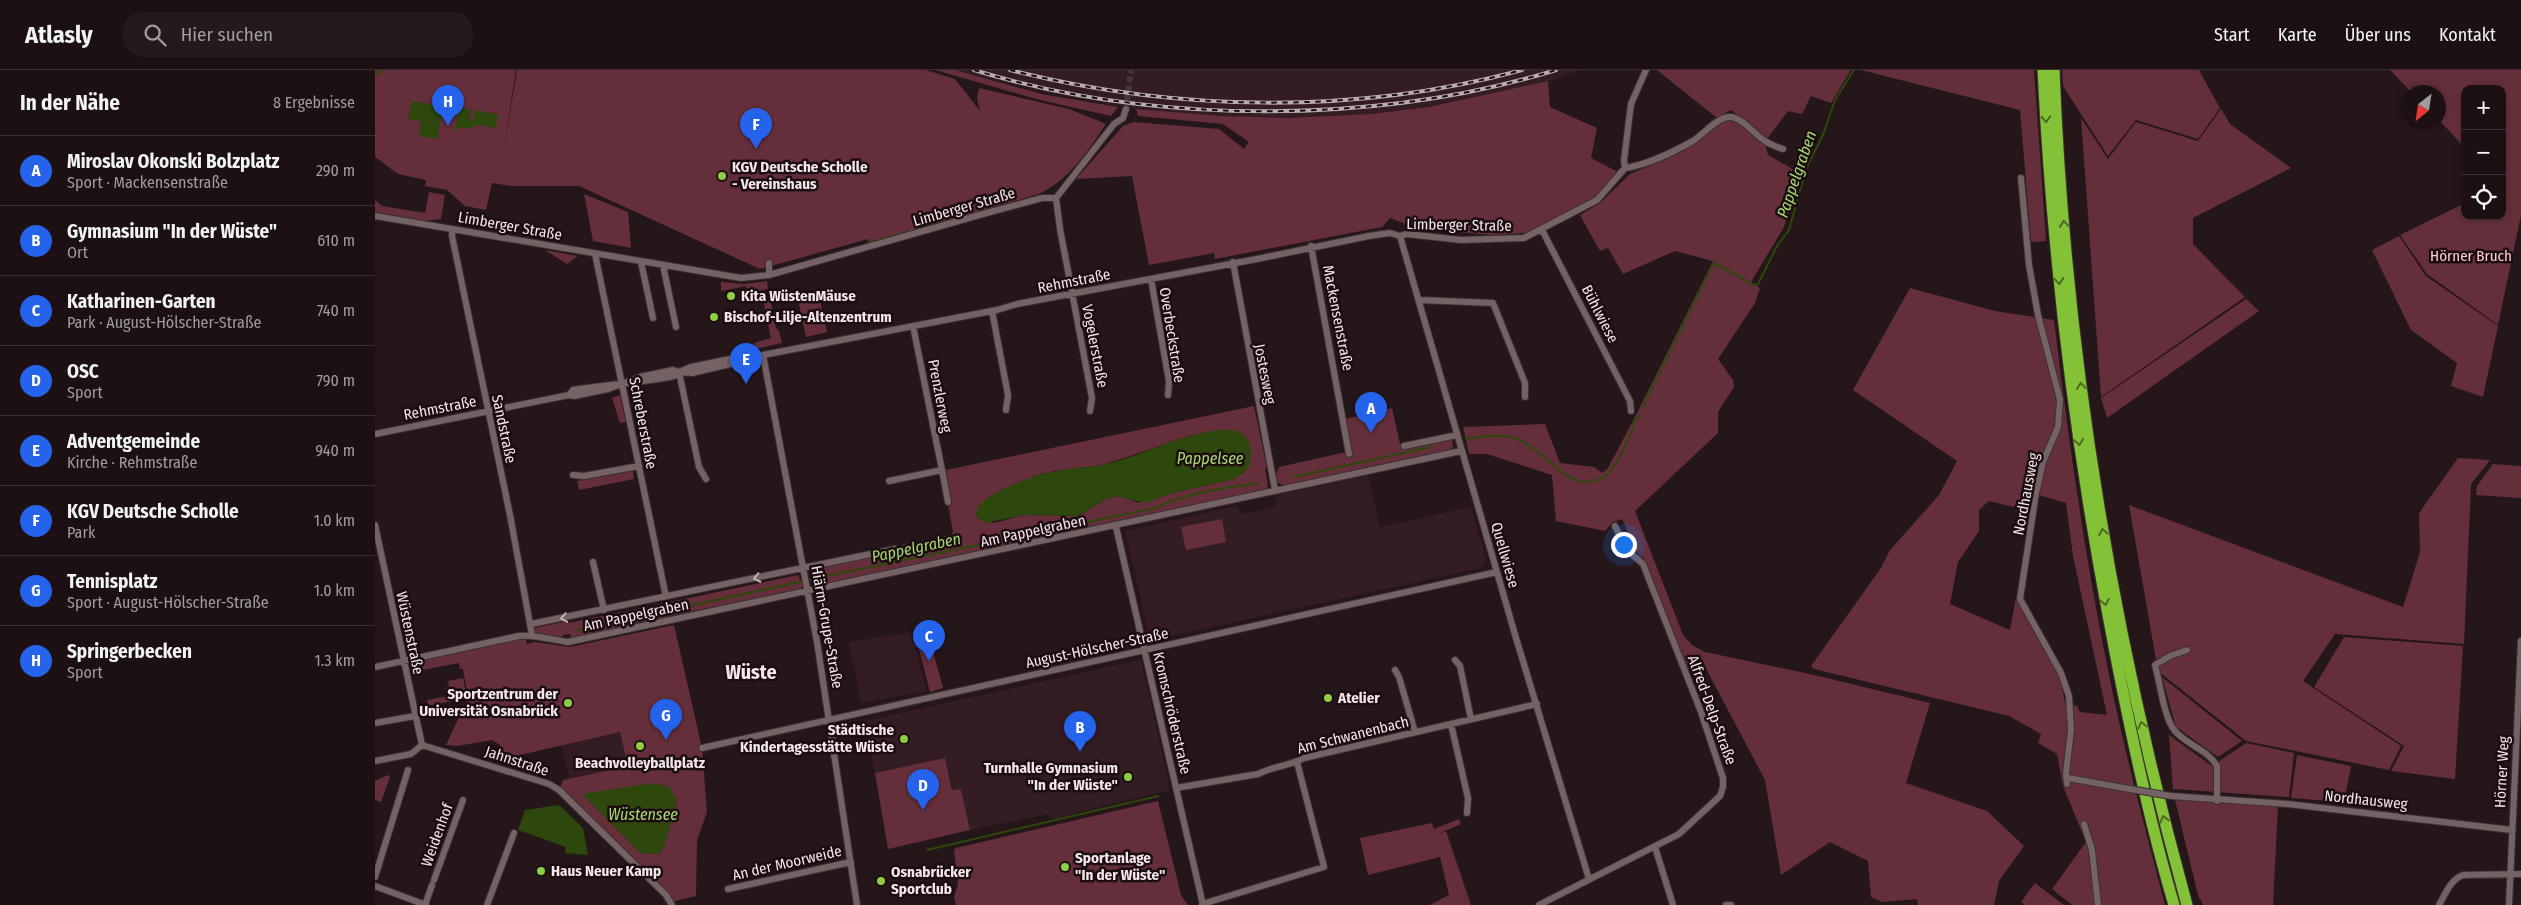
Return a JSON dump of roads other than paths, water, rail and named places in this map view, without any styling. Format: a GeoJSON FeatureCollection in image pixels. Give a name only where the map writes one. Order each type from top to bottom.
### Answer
{"type":"FeatureCollection","features":[{"type":"Feature","properties":{"kind":"highway"},"geometry":{"type":"LineString","coordinates":[[2043,70],[2052,213],[2060,300],[2091,524],[2133,741],[2174,905]]}},
{"type":"Feature","properties":{"kind":"highway"},"geometry":{"type":"LineString","coordinates":[[2054,70],[2056,125],[2072,312],[2093,468],[2129,670],[2187,905]]}},
{"type":"Feature","properties":{"kind":"highway"},"geometry":{"type":"LineString","coordinates":[[2176,866],[2192,905]]}},
{"type":"Feature","properties":{"kind":"street"},"geometry":{"type":"LineString","coordinates":[[1646,70],[1631,104],[1624,160],[1625,168],[1635,167],[1674,151],[1694,140],[1724,118],[1733,117],[1767,142],[1783,149]]}},
{"type":"Feature","properties":{"kind":"street"},"geometry":{"type":"LineString","coordinates":[[1056,198],[1114,124],[1123,118],[1126,109]]}},
{"type":"Feature","properties":{"kind":"street","name":"Limberger Straße"},"geometry":{"type":"LineString","coordinates":[[1390,233],[1400,236],[1407,234],[1461,240],[1525,238],[1597,200],[1625,168]]}},
{"type":"Feature","properties":{"kind":"street","name":"Nordhausweg"},"geometry":{"type":"LineString","coordinates":[[2021,178],[2029,265],[2038,315],[2060,400],[2058,427],[2043,462],[2036,493],[2020,599],[2061,673],[2069,696],[2071,730],[2066,774],[2068,781],[2171,796],[2217,801],[2288,804],[2512,830]]}},
{"type":"Feature","properties":{"kind":"street","name":"Limberger Straße"},"geometry":{"type":"LineString","coordinates":[[375,216],[741,278],[769,275],[1000,209],[1042,198],[1056,198]]}},
{"type":"Feature","properties":{"kind":"street","name":"Vogelerstraße"},"geometry":{"type":"LineString","coordinates":[[1056,198],[1092,398],[1090,411]]}},
{"type":"Feature","properties":{"kind":"street","name":"Sandstraße"},"geometry":{"type":"LineString","coordinates":[[453,229],[452,236],[532,635]]}},
{"type":"Feature","properties":{"kind":"street","name":"Bühlwiese"},"geometry":{"type":"LineString","coordinates":[[1542,230],[1630,401],[1631,411]]}},
{"type":"Feature","properties":{"kind":"street","name":"Rehmstraße"},"geometry":{"type":"LineString","coordinates":[[375,434],[487,412],[569,394],[573,390],[622,383],[673,370],[679,372],[691,367],[739,357],[763,355],[1311,246],[1390,233]]}},
{"type":"Feature","properties":{"kind":"street","name":"Quellwiese"},"geometry":{"type":"LineString","coordinates":[[1400,236],[1461,450],[1589,880]]}},
{"type":"Feature","properties":{"kind":"street","name":"Mackensenstraße"},"geometry":{"type":"LineString","coordinates":[[1311,246],[1349,454]]}},
{"type":"Feature","properties":{"kind":"street","name":"Schreberstraße"},"geometry":{"type":"LineString","coordinates":[[595,254],[665,597]]}},
{"type":"Feature","properties":{"kind":"street"},"geometry":{"type":"LineString","coordinates":[[641,262],[653,318]]}},
{"type":"Feature","properties":{"kind":"street","name":"Jostesweg"},"geometry":{"type":"LineString","coordinates":[[1233,262],[1275,490]]}},
{"type":"Feature","properties":{"kind":"street"},"geometry":{"type":"LineString","coordinates":[[769,263],[769,275]]}},
{"type":"Feature","properties":{"kind":"street"},"geometry":{"type":"LineString","coordinates":[[663,265],[676,328]]}},
{"type":"Feature","properties":{"kind":"street","name":"Overbeckstraße"},"geometry":{"type":"LineString","coordinates":[[1151,279],[1169,381],[1168,394]]}},
{"type":"Feature","properties":{"kind":"street"},"geometry":{"type":"LineString","coordinates":[[1419,300],[1493,303],[1496,306],[1525,383],[1525,397]]}},
{"type":"Feature","properties":{"kind":"street"},"geometry":{"type":"LineString","coordinates":[[991,311],[1008,395],[1007,410]]}},
{"type":"Feature","properties":{"kind":"street","name":"Prenzlerweg"},"geometry":{"type":"LineString","coordinates":[[913,326],[948,502]]}},
{"type":"Feature","properties":{"kind":"street","name":"Hiärm-Grupe-Straße"},"geometry":{"type":"LineString","coordinates":[[763,355],[805,568],[830,720],[857,905]]}},
{"type":"Feature","properties":{"kind":"street"},"geometry":{"type":"LineString","coordinates":[[679,372],[699,467],[706,479]]}},
{"type":"Feature","properties":{"kind":"street"},"geometry":{"type":"LineString","coordinates":[[1404,446],[1457,435]]}},
{"type":"Feature","properties":{"kind":"street","name":"Am Pappelgraben"},"geometry":{"type":"LineString","coordinates":[[375,667],[532,635],[542,639],[568,642],[1115,526],[1461,450]]}},
{"type":"Feature","properties":{"kind":"street"},"geometry":{"type":"LineString","coordinates":[[573,475],[584,476],[639,466]]}},
{"type":"Feature","properties":{"kind":"street"},"geometry":{"type":"LineString","coordinates":[[889,481],[942,470]]}},
{"type":"Feature","properties":{"kind":"street","name":"Wüstenstraße"},"geometry":{"type":"LineString","coordinates":[[375,525],[421,745]]}},
{"type":"Feature","properties":{"kind":"street","name":"Kromschröderstraße"},"geometry":{"type":"LineString","coordinates":[[1115,526],[1202,905]]}},
{"type":"Feature","properties":{"kind":"street","name":"Alfred-Delp-Straße"},"geometry":{"type":"LineString","coordinates":[[1539,905],[1679,834],[1720,796],[1723,788],[1723,778],[1701,712],[1643,564],[1626,549],[1615,526]]}},
{"type":"Feature","properties":{"kind":"street","name":"Am Pappelgraben"},"geometry":{"type":"LineString","coordinates":[[531,624],[895,548]]}},
{"type":"Feature","properties":{"kind":"street"},"geometry":{"type":"LineString","coordinates":[[593,562],[604,610]]}},
{"type":"Feature","properties":{"kind":"street","name":"August-Hölscher-Straße"},"geometry":{"type":"LineString","coordinates":[[702,748],[1497,572]]}},
{"type":"Feature","properties":{"kind":"street","name":"Hörner Weg"},"geometry":{"type":"LineString","coordinates":[[2509,905],[2521,641]]}},
{"type":"Feature","properties":{"kind":"street"},"geometry":{"type":"LineString","coordinates":[[2187,650],[2170,656],[2155,665],[2171,725],[2180,736],[2208,756],[2217,766],[2217,801]]}},
{"type":"Feature","properties":{"kind":"street"},"geometry":{"type":"LineString","coordinates":[[1455,660],[1460,666],[1471,719]]}},
{"type":"Feature","properties":{"kind":"street"},"geometry":{"type":"LineString","coordinates":[[1395,670],[1399,677],[1415,732]]}},
{"type":"Feature","properties":{"kind":"street","name":"Am Schwanenbach"},"geometry":{"type":"LineString","coordinates":[[1176,788],[1258,774],[1270,767],[1297,762],[1304,758],[1537,704]]}},
{"type":"Feature","properties":{"kind":"street"},"geometry":{"type":"LineString","coordinates":[[375,723],[415,716]]}},
{"type":"Feature","properties":{"kind":"street"},"geometry":{"type":"LineString","coordinates":[[1451,724],[1468,798],[1467,813]]}},
{"type":"Feature","properties":{"kind":"street"},"geometry":{"type":"LineString","coordinates":[[375,761],[411,754],[421,745]]}},
{"type":"Feature","properties":{"kind":"street","name":"Jahnstraße"},"geometry":{"type":"LineString","coordinates":[[421,745],[549,784],[559,790],[671,903]]}},
{"type":"Feature","properties":{"kind":"street"},"geometry":{"type":"LineString","coordinates":[[1202,905],[1324,867],[1297,762]]}},
{"type":"Feature","properties":{"kind":"street"},"geometry":{"type":"LineString","coordinates":[[375,878],[408,770]]}},
{"type":"Feature","properties":{"kind":"street","name":"Weidenhof"},"geometry":{"type":"LineString","coordinates":[[426,905],[463,800]]}},
{"type":"Feature","properties":{"kind":"street"},"geometry":{"type":"LineString","coordinates":[[2084,824],[2092,850],[2098,905]]}},
{"type":"Feature","properties":{"kind":"street"},"geometry":{"type":"LineString","coordinates":[[487,905],[514,833]]}},
{"type":"Feature","properties":{"kind":"street"},"geometry":{"type":"LineString","coordinates":[[1655,847],[1673,905]]}},
{"type":"Feature","properties":{"kind":"street","name":"An der Moorweide"},"geometry":{"type":"LineString","coordinates":[[728,889],[851,862]]}},
{"type":"Feature","properties":{"kind":"street"},"geometry":{"type":"LineString","coordinates":[[2439,905],[2451,882],[2457,877],[2463,875],[2521,874]]}},
{"type":"Feature","properties":{"kind":"street"},"geometry":{"type":"LineString","coordinates":[[375,886],[426,905]]}},
{"type":"Feature","properties":{"kind":"street"},"geometry":{"type":"LineString","coordinates":[[1726,905],[1731,905]]}},
{"type":"Feature","properties":{"kind":"water"},"geometry":{"type":"Polygon","coordinates":[[[412,101],[443,106],[437,139],[419,136],[421,121],[408,120],[412,101]]]}},
{"type":"Feature","properties":{"kind":"water"},"geometry":{"type":"Polygon","coordinates":[[[458,107],[472,110],[470,120],[473,121],[475,110],[498,114],[496,128],[476,125],[471,129],[461,127],[455,132],[458,107]]]}},
{"type":"Feature","properties":{"kind":"water","name":"Pappelsee"},"geometry":{"type":"Polygon","coordinates":[[[1219,430],[1235,430],[1244,435],[1249,442],[1251,451],[1250,464],[1243,474],[1234,479],[1172,493],[1145,503],[1115,496],[1106,499],[1078,516],[1024,515],[985,523],[976,516],[979,506],[984,500],[1024,480],[1055,471],[1107,464],[1176,440],[1219,430]]]}},
{"type":"Feature","properties":{"kind":"water","name":"Wüstensee"},"geometry":{"type":"Polygon","coordinates":[[[653,783],[669,787],[677,800],[664,846],[659,854],[640,853],[582,794],[653,783]]]}},
{"type":"Feature","properties":{"kind":"water"},"geometry":{"type":"Polygon","coordinates":[[[559,805],[583,828],[588,855],[565,853],[566,847],[518,830],[525,810],[559,805]]]}},
{"type":"Feature","properties":{"kind":"waterway"},"geometry":{"type":"LineString","coordinates":[[375,75],[383,70]]}},
{"type":"Feature","properties":{"kind":"waterway","name":"Pappelgraben"},"geometry":{"type":"LineString","coordinates":[[1642,408],[1714,263],[1754,285],[1758,284],[1777,246],[1789,230],[1806,169],[1823,135],[1835,100],[1854,70]]}},
{"type":"Feature","properties":{"kind":"waterway"},"geometry":{"type":"LineString","coordinates":[[937,224],[946,221]]}},
{"type":"Feature","properties":{"kind":"waterway"},"geometry":{"type":"LineString","coordinates":[[927,226],[935,224]]}},
{"type":"Feature","properties":{"kind":"waterway"},"geometry":{"type":"LineString","coordinates":[[914,230],[925,227]]}},
{"type":"Feature","properties":{"kind":"waterway"},"geometry":{"type":"LineString","coordinates":[[902,233],[912,231]]}},
{"type":"Feature","properties":{"kind":"waterway"},"geometry":{"type":"LineString","coordinates":[[879,240],[899,234]]}},
{"type":"Feature","properties":{"kind":"waterway"},"geometry":{"type":"LineString","coordinates":[[869,242],[876,240]]}},
{"type":"Feature","properties":{"kind":"waterway","name":"Pappelgraben"},"geometry":{"type":"LineString","coordinates":[[1466,439],[1499,436],[1519,440],[1538,452],[1566,475],[1586,482],[1597,480],[1611,471],[1626,444],[1633,428],[1633,422],[1639,416]]}},
{"type":"Feature","properties":{"kind":"waterway","name":"Pappelgraben"},"geometry":{"type":"LineString","coordinates":[[1293,477],[1431,447]]}},
{"type":"Feature","properties":{"kind":"waterway","name":"Pappelgraben"},"geometry":{"type":"LineString","coordinates":[[808,580],[1155,508],[1180,498],[1205,492],[1258,484]]}},
{"type":"Feature","properties":{"kind":"waterway","name":"Pappelgraben"},"geometry":{"type":"LineString","coordinates":[[577,630],[804,581]]}},
{"type":"Feature","properties":{"kind":"waterway","name":"Pappelgraben"},"geometry":{"type":"LineString","coordinates":[[663,611],[667,617]]}},
{"type":"Feature","properties":{"kind":"waterway"},"geometry":{"type":"LineString","coordinates":[[927,850],[1158,796]]}},
{"type":"Feature","properties":{"kind":"tunnel"},"geometry":{"type":"LineString","coordinates":[[1126,109],[1131,70]]}},
{"type":"Feature","properties":{"kind":"railway"},"geometry":{"type":"LineString","coordinates":[[974,70],[1043,88],[1116,101],[1190,109],[1265,111],[1341,109],[1415,101],[1487,88],[1556,70]]}},
{"type":"Feature","properties":{"kind":"railway"},"geometry":{"type":"LineString","coordinates":[[1010,70],[1073,84],[1136,94],[1266,103],[1331,101],[1396,95],[1459,85],[1522,70]]}},
{"type":"Feature","properties":{"kind":"place","name":"Springerbecken"},"geometry":{"type":"Point","coordinates":[448,126]}},
{"type":"Feature","properties":{"kind":"place","name":"KGV Deutsche Scholle"},"geometry":{"type":"Point","coordinates":[756,149]}},
{"type":"Feature","properties":{"kind":"place","name":"KGV Deutsche Scholle - Vereinshaus"},"geometry":{"type":"Point","coordinates":[722,176]}},
{"type":"Feature","properties":{"kind":"place","name":"Kita WüstenMäuse"},"geometry":{"type":"Point","coordinates":[731,296]}},
{"type":"Feature","properties":{"kind":"place","name":"Bischof-Lilje-Altenzentrum"},"geometry":{"type":"Point","coordinates":[714,317]}},
{"type":"Feature","properties":{"kind":"place","name":"Adventgemeinde"},"geometry":{"type":"Point","coordinates":[746,384]}},
{"type":"Feature","properties":{"kind":"place","name":"Miroslav Okonski Bolzplatz"},"geometry":{"type":"Point","coordinates":[1371,433]}},
{"type":"Feature","properties":{"kind":"place","name":"Katharinen-Garten"},"geometry":{"type":"Point","coordinates":[929,661]}},
{"type":"Feature","properties":{"kind":"place","name":"Atelier"},"geometry":{"type":"Point","coordinates":[1328,698]}},
{"type":"Feature","properties":{"kind":"place","name":"Sportzentrum der Universität Osnabrück"},"geometry":{"type":"Point","coordinates":[568,703]}},
{"type":"Feature","properties":{"kind":"place","name":"Städtische Kindertagesstätte Wüste"},"geometry":{"type":"Point","coordinates":[904,739]}},
{"type":"Feature","properties":{"kind":"place","name":"Tennisplatz"},"geometry":{"type":"Point","coordinates":[666,740]}},
{"type":"Feature","properties":{"kind":"place","name":"Beachvolleyballplatz"},"geometry":{"type":"Point","coordinates":[640,746]}},
{"type":"Feature","properties":{"kind":"place","name":"Gymnasium \"In der Wüste\""},"geometry":{"type":"Point","coordinates":[1080,752]}},
{"type":"Feature","properties":{"kind":"place","name":"Turnhalle Gymnasium \"In der Wüste\""},"geometry":{"type":"Point","coordinates":[1128,777]}},
{"type":"Feature","properties":{"kind":"place","name":"OSC"},"geometry":{"type":"Point","coordinates":[923,810]}},
{"type":"Feature","properties":{"kind":"place","name":"Sportanlage \"In der Wüste\""},"geometry":{"type":"Point","coordinates":[1065,867]}},
{"type":"Feature","properties":{"kind":"place","name":"Haus Neuer Kamp"},"geometry":{"type":"Point","coordinates":[541,871]}},
{"type":"Feature","properties":{"kind":"place","name":"Osnabrücker Sportclub"},"geometry":{"type":"Point","coordinates":[881,881]}},
{"type":"Feature","properties":{"kind":"district","name":"Wüste"},"geometry":{"type":"Point","coordinates":[751,672]}},
{"type":"Feature","properties":{"kind":"park label","name":"Hörner Bruch"},"geometry":{"type":"Point","coordinates":[2471,256]}}]}
